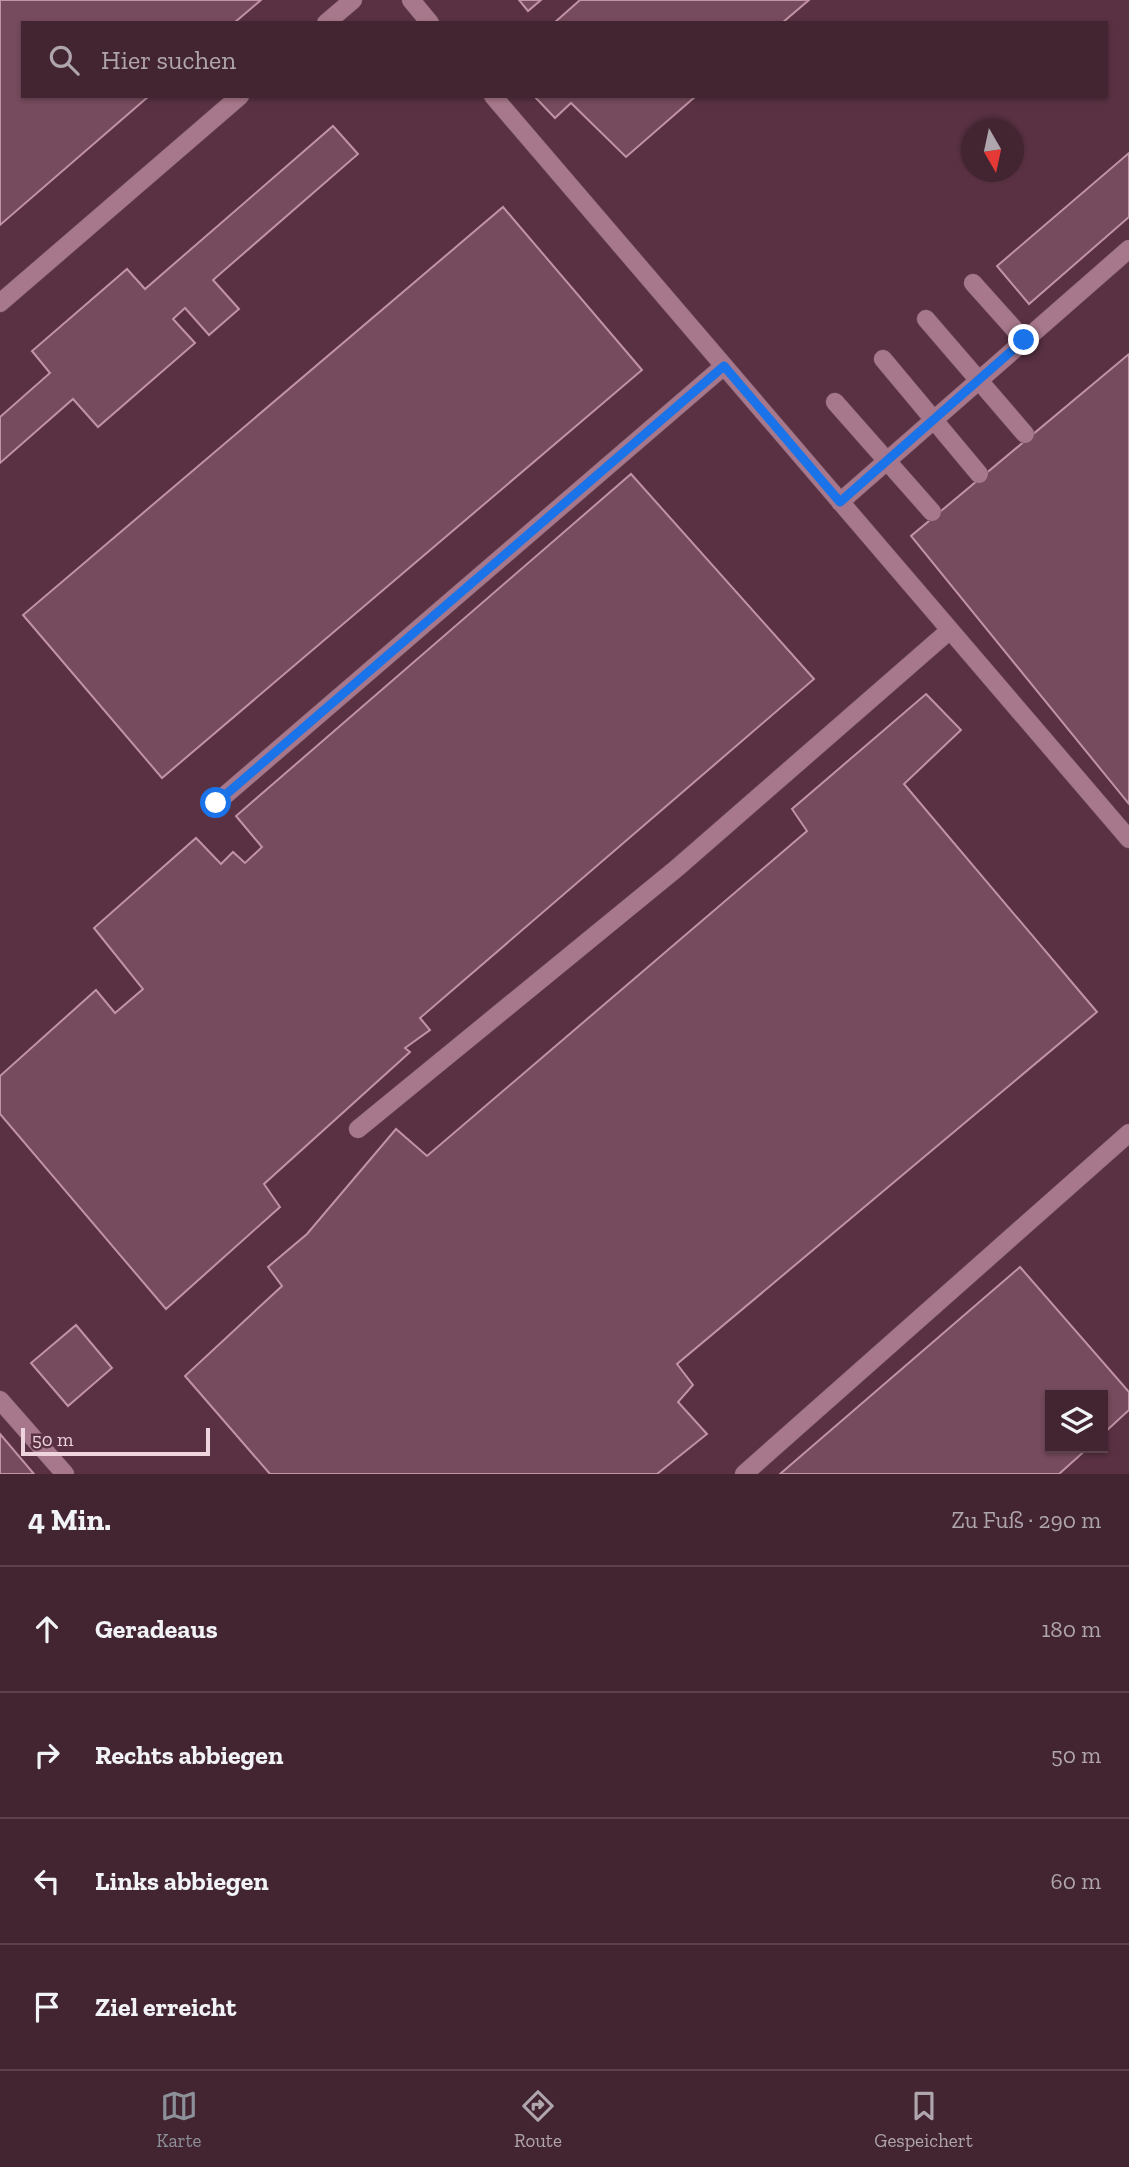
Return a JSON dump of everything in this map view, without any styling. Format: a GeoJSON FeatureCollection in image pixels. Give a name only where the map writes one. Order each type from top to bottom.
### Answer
{"type":"FeatureCollection","features":[{"type":"Feature","properties":{"kind":"lane"},"geometry":{"type":"LineString","coordinates":[[328,21],[353,0]]}},
{"type":"Feature","properties":{"kind":"lane"},"geometry":{"type":"LineString","coordinates":[[411,0],[428,21]]}},
{"type":"Feature","properties":{"kind":"lane"},"geometry":{"type":"LineString","coordinates":[[0,303],[238,98]]}},
{"type":"Feature","properties":{"kind":"lane"},"geometry":{"type":"LineString","coordinates":[[495,98],[1129,839]]}},
{"type":"Feature","properties":{"kind":"lane"},"geometry":{"type":"LineString","coordinates":[[840,502],[1129,249]]}},
{"type":"Feature","properties":{"kind":"lane"},"geometry":{"type":"LineString","coordinates":[[973,283],[1024,340]]}},
{"type":"Feature","properties":{"kind":"lane"},"geometry":{"type":"LineString","coordinates":[[926,320],[1025,434]]}},
{"type":"Feature","properties":{"kind":"lane"},"geometry":{"type":"LineString","coordinates":[[883,359],[979,474]]}},
{"type":"Feature","properties":{"kind":"lane"},"geometry":{"type":"LineString","coordinates":[[216,803],[724,366]]}},
{"type":"Feature","properties":{"kind":"lane"},"geometry":{"type":"LineString","coordinates":[[835,402],[932,512]]}},
{"type":"Feature","properties":{"kind":"lane"},"geometry":{"type":"LineString","coordinates":[[358,1129],[677,868],[950,630]]}},
{"type":"Feature","properties":{"kind":"lane"},"geometry":{"type":"LineString","coordinates":[[744,1474],[1129,1133]]}},
{"type":"Feature","properties":{"kind":"lane"},"geometry":{"type":"LineString","coordinates":[[0,1400],[65,1474]]}},
{"type":"Feature","properties":{"kind":"building"},"geometry":{"type":"Polygon","coordinates":[[[0,0],[261,0],[236,21],[21,21],[21,98],[147,98],[0,225],[0,0]]]}},
{"type":"Feature","properties":{"kind":"building"},"geometry":{"type":"Polygon","coordinates":[[[519,0],[541,0],[528,11],[519,0]]]}},
{"type":"Feature","properties":{"kind":"building"},"geometry":{"type":"Polygon","coordinates":[[[580,0],[809,0],[784,21],[556,21],[580,0]]]}},
{"type":"Feature","properties":{"kind":"building"},"geometry":{"type":"Polygon","coordinates":[[[536,98],[694,98],[626,157],[571,103],[555,118],[536,98]]]}},
{"type":"Feature","properties":{"kind":"building"},"geometry":{"type":"Polygon","coordinates":[[[333,126],[358,154],[213,280],[239,309],[209,335],[185,308],[173,319],[195,343],[98,427],[73,399],[0,463],[0,417],[50,373],[32,351],[127,269],[145,289],[333,126]]]}},
{"type":"Feature","properties":{"kind":"building"},"geometry":{"type":"Polygon","coordinates":[[[1129,153],[1129,217],[1029,304],[997,266],[1129,153]]]}},
{"type":"Feature","properties":{"kind":"building"},"geometry":{"type":"Polygon","coordinates":[[[503,207],[642,370],[162,778],[23,615],[503,207]]]}},
{"type":"Feature","properties":{"kind":"building"},"geometry":{"type":"Polygon","coordinates":[[[1129,354],[1129,804],[911,536],[1129,354]]]}},
{"type":"Feature","properties":{"kind":"building"},"geometry":{"type":"Polygon","coordinates":[[[631,474],[814,679],[420,1018],[430,1030],[405,1048],[410,1052],[264,1184],[280,1207],[166,1309],[0,1114],[0,1076],[96,990],[115,1013],[143,989],[94,928],[196,838],[221,864],[233,852],[245,863],[262,847],[236,816],[631,474]]]}},
{"type":"Feature","properties":{"kind":"building"},"geometry":{"type":"Polygon","coordinates":[[[926,694],[961,730],[904,784],[1097,1012],[677,1364],[693,1385],[678,1402],[707,1434],[657,1474],[270,1474],[185,1376],[282,1286],[268,1267],[307,1234],[396,1129],[427,1156],[807,831],[792,809],[926,694]]]}},
{"type":"Feature","properties":{"kind":"building"},"geometry":{"type":"Polygon","coordinates":[[[1020,1267],[1129,1392],[1129,1410],[1108,1429],[1108,1390],[1045,1390],[1045,1453],[1082,1453],[1059,1474],[780,1474],[1020,1267]]]}},
{"type":"Feature","properties":{"kind":"building"},"geometry":{"type":"Polygon","coordinates":[[[76,1325],[112,1368],[68,1406],[31,1363],[76,1325]]]}},
{"type":"Feature","properties":{"kind":"building"},"geometry":{"type":"Polygon","coordinates":[[[0,1434],[34,1474],[0,1474],[0,1434]]]}},
{"type":"Feature","properties":{"kind":"route"},"geometry":{"type":"LineString","coordinates":[[216,803],[724,366],[840,502],[1024,340]]}}]}
